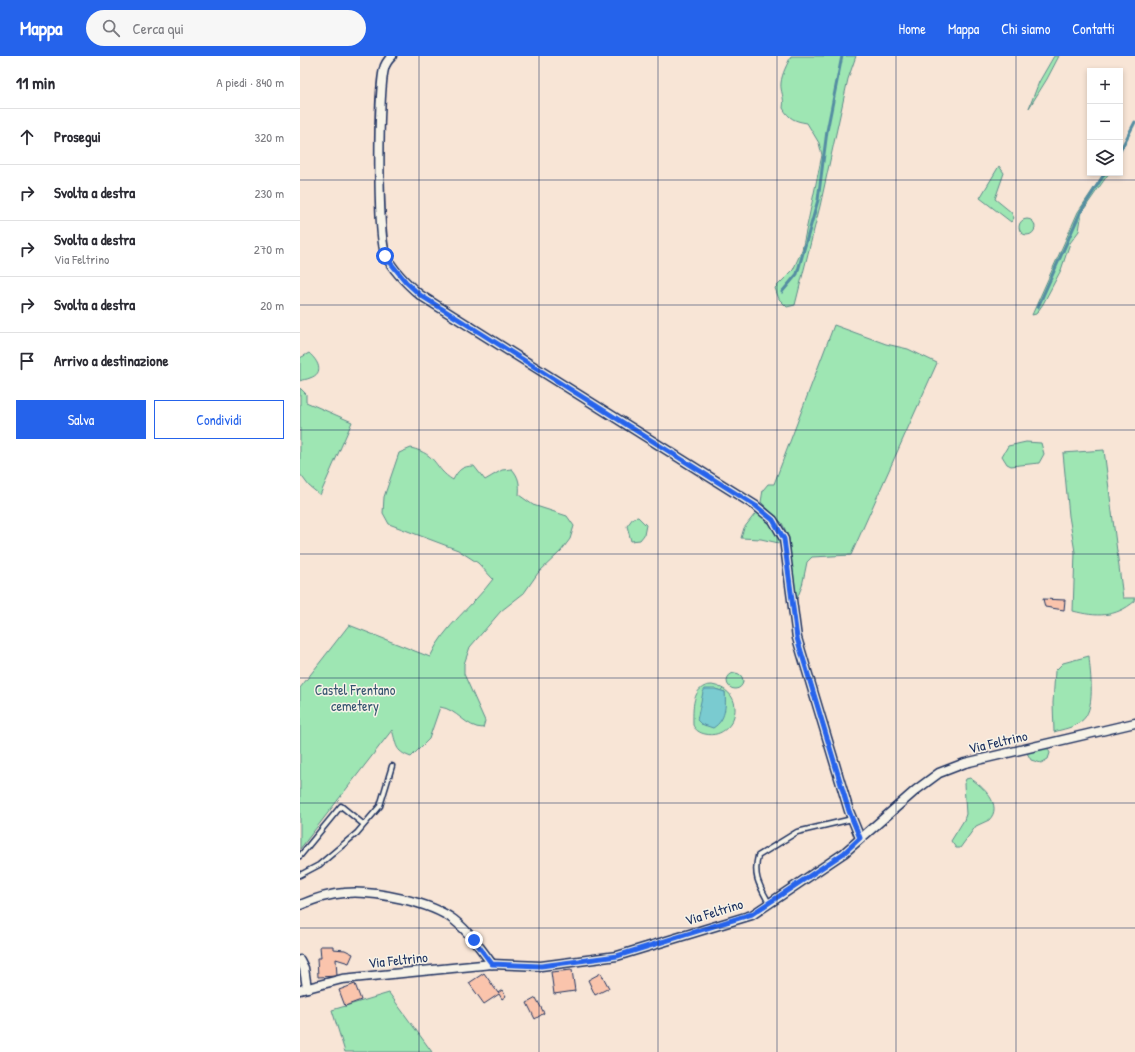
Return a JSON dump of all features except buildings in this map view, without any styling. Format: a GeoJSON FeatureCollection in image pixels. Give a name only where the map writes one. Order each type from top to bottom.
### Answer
{"type":"FeatureCollection","features":[{"type":"Feature","properties":{"kind":"street"},"geometry":{"type":"LineString","coordinates":[[392,56],[384,68],[381,104],[380,226],[385,256],[398,273],[420,295],[756,506],[773,520],[784,539],[797,638],[852,819],[860,838]]}},
{"type":"Feature","properties":{"kind":"street","name":"Via Feltrino"},"geometry":{"type":"LineString","coordinates":[[304,989],[342,978],[492,964],[541,966],[617,956],[752,914],[844,853],[916,790],[938,773],[965,763],[1135,723]]}},
{"type":"Feature","properties":{"kind":"street"},"geometry":{"type":"LineString","coordinates":[[300,905],[337,894],[356,892],[424,904],[438,909],[455,920],[474,940],[492,964]]}},
{"type":"Feature","properties":{"kind":"street"},"geometry":{"type":"LineString","coordinates":[[300,960],[304,968],[304,989]]}},
{"type":"Feature","properties":{"kind":"lane"},"geometry":{"type":"LineString","coordinates":[[300,876],[337,852],[357,833],[363,824],[380,806],[392,766]]}},
{"type":"Feature","properties":{"kind":"lane"},"geometry":{"type":"LineString","coordinates":[[300,856],[341,806],[363,824]]}},
{"type":"Feature","properties":{"kind":"lane"},"geometry":{"type":"LineString","coordinates":[[769,903],[760,886],[755,869],[758,856],[797,832],[852,819]]}},
{"type":"Feature","properties":{"kind":"green space"},"geometry":{"type":"Polygon","coordinates":[[[791,56],[856,56],[848,79],[820,206],[795,305],[787,307],[779,299],[775,288],[793,270],[802,250],[822,155],[819,143],[807,123],[793,119],[783,108],[781,86],[782,79],[791,56]]]}},
{"type":"Feature","properties":{"kind":"green space"},"geometry":{"type":"Polygon","coordinates":[[[1054,56],[1059,56],[1029,108],[1039,82],[1054,56]]]}},
{"type":"Feature","properties":{"kind":"green space"},"geometry":{"type":"Polygon","coordinates":[[[999,166],[1004,173],[995,199],[1011,212],[1014,218],[1011,222],[980,198],[999,166]]]}},
{"type":"Feature","properties":{"kind":"green space"},"geometry":{"type":"Polygon","coordinates":[[[1102,176],[1107,176],[1082,212],[1079,231],[1070,243],[1061,270],[1043,304],[1036,314],[1032,315],[1078,212],[1102,176]]]}},
{"type":"Feature","properties":{"kind":"green space"},"geometry":{"type":"Polygon","coordinates":[[[1024,219],[1030,219],[1035,224],[1033,233],[1030,235],[1024,235],[1019,230],[1019,224],[1024,219]]]}},
{"type":"Feature","properties":{"kind":"green space"},"geometry":{"type":"Polygon","coordinates":[[[834,325],[886,344],[908,349],[937,363],[851,555],[812,557],[807,562],[802,586],[794,606],[789,538],[782,523],[761,502],[763,490],[768,484],[774,484],[834,325]]]}},
{"type":"Feature","properties":{"kind":"green space"},"geometry":{"type":"Polygon","coordinates":[[[309,353],[317,363],[319,370],[315,376],[300,381],[300,358],[309,353]]]}},
{"type":"Feature","properties":{"kind":"green space"},"geometry":{"type":"Polygon","coordinates":[[[300,388],[306,394],[306,402],[352,422],[320,495],[309,486],[300,474],[300,388]]]}},
{"type":"Feature","properties":{"kind":"green space"},"geometry":{"type":"Polygon","coordinates":[[[1026,442],[1041,443],[1044,454],[1039,463],[1011,466],[1007,464],[1002,456],[1008,446],[1026,442]]]}},
{"type":"Feature","properties":{"kind":"green space","name":"Castel Frentano cemetery"},"geometry":{"type":"Polygon","coordinates":[[[411,448],[427,454],[442,471],[453,480],[459,471],[466,467],[474,466],[485,480],[502,470],[512,469],[518,481],[519,495],[533,505],[567,516],[574,526],[570,539],[561,551],[538,573],[524,593],[501,611],[470,647],[464,664],[464,674],[485,721],[483,728],[472,725],[452,711],[440,707],[429,739],[411,757],[399,750],[392,730],[300,849],[300,688],[349,625],[430,657],[436,646],[451,626],[493,579],[478,563],[458,550],[389,524],[383,513],[384,497],[399,453],[411,448]]]}},
{"type":"Feature","properties":{"kind":"green space"},"geometry":{"type":"Polygon","coordinates":[[[1104,450],[1123,598],[1135,598],[1135,601],[1120,611],[1105,615],[1097,615],[1073,611],[1075,552],[1069,516],[1063,453],[1104,450]]]}},
{"type":"Feature","properties":{"kind":"green space"},"geometry":{"type":"Polygon","coordinates":[[[758,510],[776,525],[783,544],[761,539],[741,538],[744,528],[758,510]]]}},
{"type":"Feature","properties":{"kind":"green space"},"geometry":{"type":"Polygon","coordinates":[[[638,517],[646,525],[644,535],[640,540],[631,541],[627,526],[633,518],[638,517]]]}},
{"type":"Feature","properties":{"kind":"green space"},"geometry":{"type":"Polygon","coordinates":[[[1089,656],[1091,701],[1089,710],[1085,717],[1077,724],[1054,732],[1053,703],[1055,671],[1063,663],[1089,656]]]}},
{"type":"Feature","properties":{"kind":"green space"},"geometry":{"type":"Polygon","coordinates":[[[735,673],[741,675],[743,681],[741,687],[735,689],[729,687],[727,681],[729,675],[735,673]]]}},
{"type":"Feature","properties":{"kind":"green space"},"geometry":{"type":"Polygon","coordinates":[[[712,685],[724,689],[732,697],[735,705],[731,723],[724,730],[716,734],[701,733],[696,730],[693,725],[693,706],[695,699],[700,689],[705,686],[712,685]],[[715,689],[698,720],[706,726],[725,705],[725,692],[715,689]]]}},
{"type":"Feature","properties":{"kind":"green space"},"geometry":{"type":"Polygon","coordinates":[[[1047,747],[1050,753],[1048,759],[1041,763],[1031,760],[1027,753],[1047,747]]]}},
{"type":"Feature","properties":{"kind":"green space"},"geometry":{"type":"Polygon","coordinates":[[[970,778],[990,796],[994,808],[993,814],[989,820],[976,826],[960,848],[956,848],[951,841],[966,814],[964,784],[966,779],[970,778]]]}},
{"type":"Feature","properties":{"kind":"green space"},"geometry":{"type":"Polygon","coordinates":[[[389,993],[432,1052],[345,1052],[332,1010],[389,993]]]}},
{"type":"Feature","properties":{"kind":"water"},"geometry":{"type":"Polygon","coordinates":[[[705,689],[715,689],[725,692],[723,717],[713,728],[701,724],[697,720],[705,689]]]}},
{"type":"Feature","properties":{"kind":"waterway"},"geometry":{"type":"LineString","coordinates":[[782,292],[797,274],[818,200],[827,131],[842,56]]}},
{"type":"Feature","properties":{"kind":"waterway"},"geometry":{"type":"LineString","coordinates":[[1123,145],[1135,122]]}},
{"type":"Feature","properties":{"kind":"waterway"},"geometry":{"type":"LineString","coordinates":[[1038,307],[1081,211],[1103,176]]}},
{"type":"Feature","properties":{"kind":"route"},"geometry":{"type":"LineString","coordinates":[[385,256],[406,282],[420,295],[756,506],[773,520],[784,539],[797,638],[849,811],[860,838],[844,853],[752,914],[617,956],[541,966],[492,964],[474,940]]}}]}
